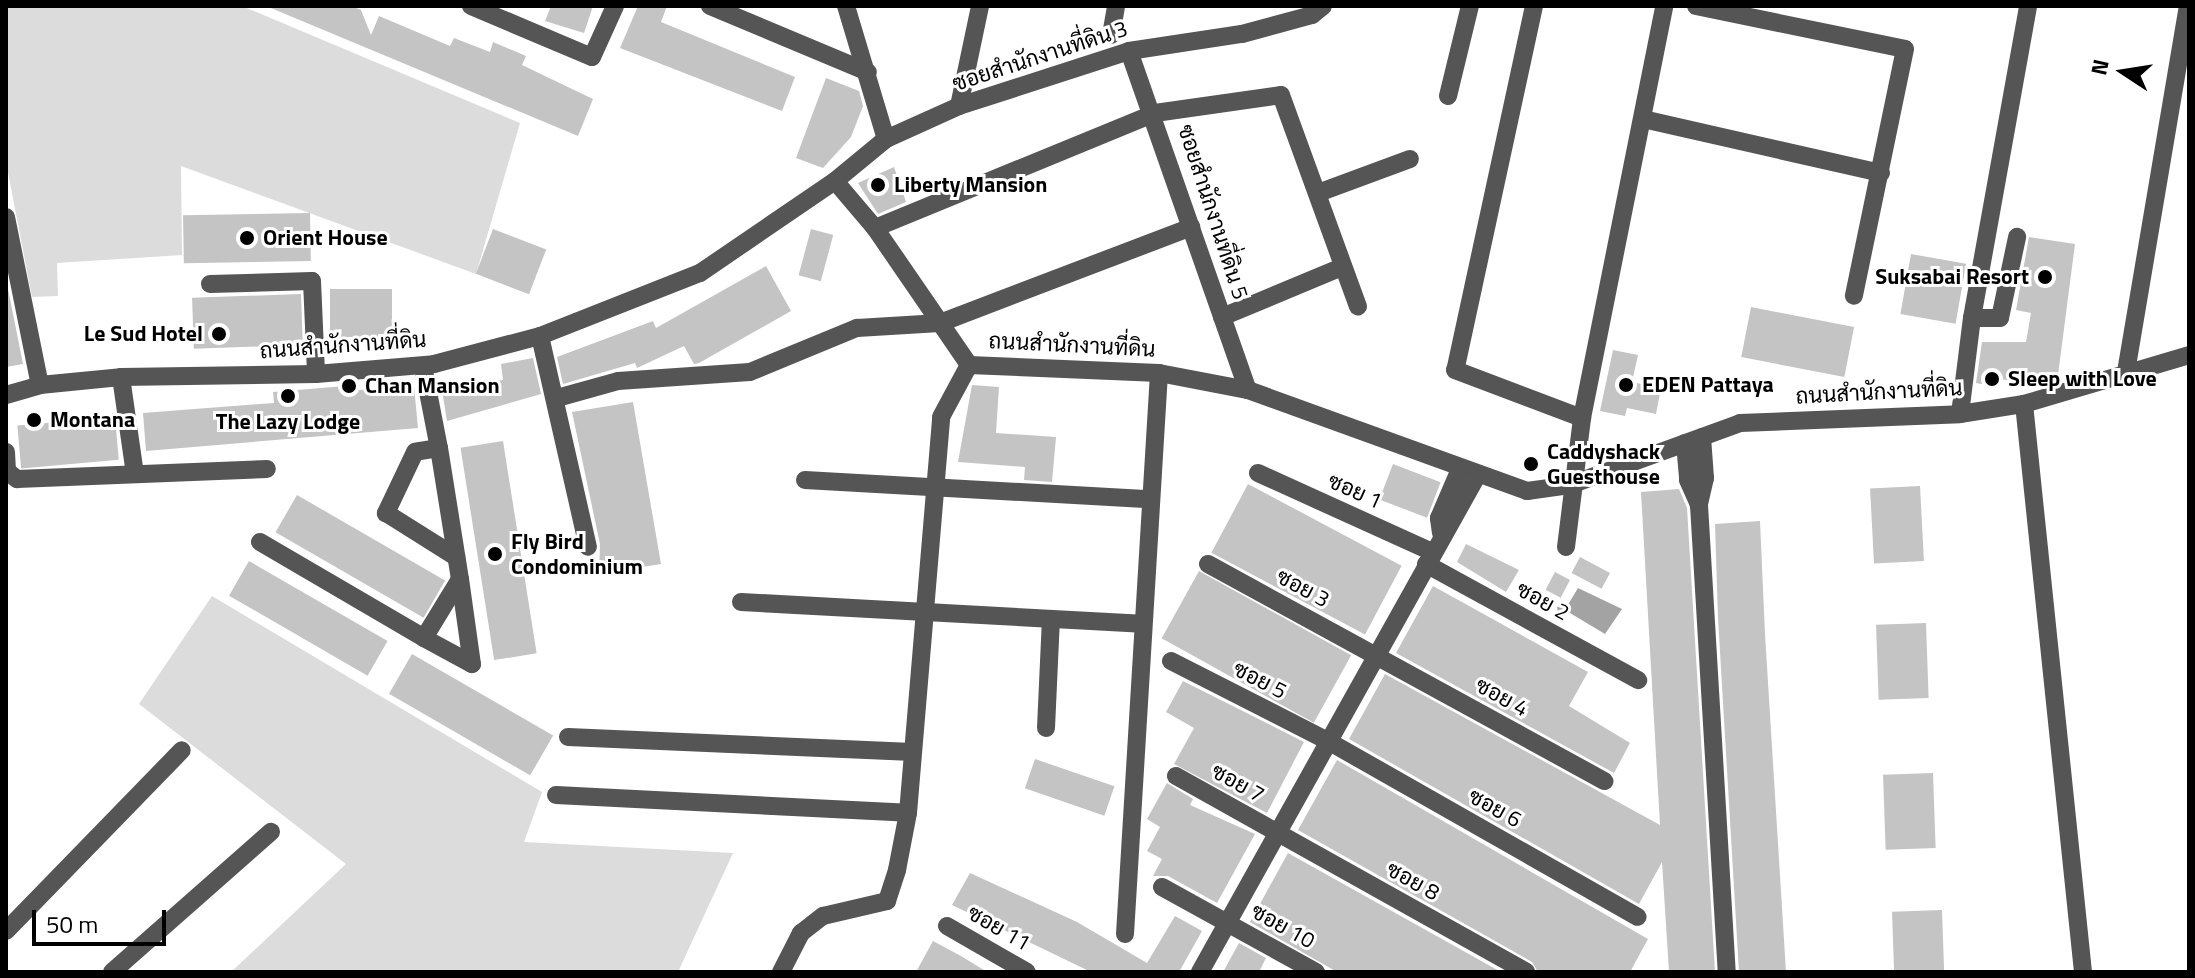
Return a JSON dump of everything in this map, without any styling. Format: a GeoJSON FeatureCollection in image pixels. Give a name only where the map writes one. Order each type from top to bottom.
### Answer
{"type":"FeatureCollection","features":[{"type":"Feature","properties":{"kind":"street"},"geometry":{"type":"LineString","coordinates":[[471,6],[592,57],[615,6]]}},
{"type":"Feature","properties":{"kind":"street"},"geometry":{"type":"LineString","coordinates":[[710,6],[868,72]]}},
{"type":"Feature","properties":{"kind":"street"},"geometry":{"type":"LineString","coordinates":[[846,6],[886,139]]}},
{"type":"Feature","properties":{"kind":"street"},"geometry":{"type":"LineString","coordinates":[[959,106],[980,6]]}},
{"type":"Feature","properties":{"kind":"street"},"geometry":{"type":"LineString","coordinates":[[1111,35],[1116,6]]}},
{"type":"Feature","properties":{"kind":"street","name":"ซอยสำนักงานที่ดิน 3"},"geometry":{"type":"LineString","coordinates":[[835,181],[886,139],[959,106],[1129,51],[1242,34],[1312,15],[1323,6]]}},
{"type":"Feature","properties":{"kind":"street"},"geometry":{"type":"LineString","coordinates":[[1448,96],[1470,6]]}},
{"type":"Feature","properties":{"kind":"street"},"geometry":{"type":"LineString","coordinates":[[1534,6],[1455,370],[1582,418]]}},
{"type":"Feature","properties":{"kind":"street"},"geometry":{"type":"LineString","coordinates":[[1566,547],[1570,485],[1582,418],[1664,6]]}},
{"type":"Feature","properties":{"kind":"street"},"geometry":{"type":"LineString","coordinates":[[1696,6],[1905,49],[1854,296]]}},
{"type":"Feature","properties":{"kind":"street"},"geometry":{"type":"LineString","coordinates":[[1960,414],[1972,318],[2028,6]]}},
{"type":"Feature","properties":{"kind":"street"},"geometry":{"type":"LineString","coordinates":[[2126,372],[2188,6]]}},
{"type":"Feature","properties":{"kind":"street","name":"ซอยสำนักงานที่ดิน 5"},"geometry":{"type":"LineString","coordinates":[[1129,51],[1155,113],[1248,390]]}},
{"type":"Feature","properties":{"kind":"street"},"geometry":{"type":"LineString","coordinates":[[875,228],[1155,113],[1281,95],[1358,306]]}},
{"type":"Feature","properties":{"kind":"street"},"geometry":{"type":"LineString","coordinates":[[1643,119],[1881,173]]}},
{"type":"Feature","properties":{"kind":"street"},"geometry":{"type":"LineString","coordinates":[[1318,193],[1410,159]]}},
{"type":"Feature","properties":{"kind":"street","name":"ถนนสำนักงานที่ดิน"},"geometry":{"type":"LineString","coordinates":[[6,395],[40,385],[121,377],[316,374],[428,365],[540,336],[700,273],[835,181],[875,228],[969,365],[1159,373],[1248,390],[1468,473],[1527,491],[1570,485],[1740,423],[1960,414],[2024,404],[2189,355]]}},
{"type":"Feature","properties":{"kind":"street"},"geometry":{"type":"LineString","coordinates":[[6,217],[40,385]]}},
{"type":"Feature","properties":{"kind":"street"},"geometry":{"type":"LineString","coordinates":[[557,398],[618,381],[750,372],[857,328],[940,323],[1191,227]]}},
{"type":"Feature","properties":{"kind":"street"},"geometry":{"type":"LineString","coordinates":[[1972,318],[2000,318],[2017,237]]}},
{"type":"Feature","properties":{"kind":"street"},"geometry":{"type":"LineString","coordinates":[[1222,317],[1342,267]]}},
{"type":"Feature","properties":{"kind":"street"},"geometry":{"type":"LineString","coordinates":[[210,284],[312,281],[316,374]]}},
{"type":"Feature","properties":{"kind":"street"},"geometry":{"type":"LineString","coordinates":[[540,336],[557,398],[588,547]]}},
{"type":"Feature","properties":{"kind":"street"},"geometry":{"type":"LineString","coordinates":[[260,542],[472,664],[437,440],[429,420],[428,365]]}},
{"type":"Feature","properties":{"kind":"street"},"geometry":{"type":"LineString","coordinates":[[781,972],[801,933],[823,916],[887,901],[908,813],[932,484],[941,417],[969,365]]}},
{"type":"Feature","properties":{"kind":"street"},"geometry":{"type":"LineString","coordinates":[[1125,934],[1141,624],[1159,373]]}},
{"type":"Feature","properties":{"kind":"street"},"geometry":{"type":"LineString","coordinates":[[121,377],[135,474]]}},
{"type":"Feature","properties":{"kind":"street"},"geometry":{"type":"LineString","coordinates":[[2024,404],[2083,972]]}},
{"type":"Feature","properties":{"kind":"street"},"geometry":{"type":"LineString","coordinates":[[437,440],[415,452],[386,513],[456,557]]}},
{"type":"Feature","properties":{"kind":"street"},"geometry":{"type":"LineString","coordinates":[[1693,440],[1688,480],[1699,505],[1727,972]]}},
{"type":"Feature","properties":{"kind":"street"},"geometry":{"type":"LineString","coordinates":[[6,452],[7,471],[17,479],[267,469]]}},
{"type":"Feature","properties":{"kind":"street","name":"ซอย 1"},"geometry":{"type":"LineString","coordinates":[[1258,473],[1429,558]]}},
{"type":"Feature","properties":{"kind":"street"},"geometry":{"type":"LineString","coordinates":[[1200,972],[1429,558],[1441,533],[1439,518],[1468,473]]}},
{"type":"Feature","properties":{"kind":"street"},"geometry":{"type":"LineString","coordinates":[[805,480],[932,484],[1149,499]]}},
{"type":"Feature","properties":{"kind":"street","name":"ซอย 2"},"geometry":{"type":"LineString","coordinates":[[1429,558],[1638,680]]}},
{"type":"Feature","properties":{"kind":"street","name":"ซอย 3"},"geometry":{"type":"LineString","coordinates":[[1208,564],[1376,654]]}},
{"type":"Feature","properties":{"kind":"street"},"geometry":{"type":"LineString","coordinates":[[424,638],[460,579]]}},
{"type":"Feature","properties":{"kind":"street"},"geometry":{"type":"LineString","coordinates":[[741,602],[922,608],[1141,624]]}},
{"type":"Feature","properties":{"kind":"street"},"geometry":{"type":"LineString","coordinates":[[1046,728],[1051,619]]}},
{"type":"Feature","properties":{"kind":"street","name":"ซอย 4"},"geometry":{"type":"LineString","coordinates":[[1376,654],[1605,781]]}},
{"type":"Feature","properties":{"kind":"street","name":"ซอย 5"},"geometry":{"type":"LineString","coordinates":[[1171,661],[1328,741]]}},
{"type":"Feature","properties":{"kind":"street"},"geometry":{"type":"LineString","coordinates":[[568,737],[913,752]]}},
{"type":"Feature","properties":{"kind":"street","name":"ซอย 6"},"geometry":{"type":"LineString","coordinates":[[1328,741],[1638,917]]}},
{"type":"Feature","properties":{"kind":"street"},"geometry":{"type":"LineString","coordinates":[[6,931],[182,750]]}},
{"type":"Feature","properties":{"kind":"street","name":"ซอย 7"},"geometry":{"type":"LineString","coordinates":[[1176,776],[1277,832]]}},
{"type":"Feature","properties":{"kind":"street"},"geometry":{"type":"LineString","coordinates":[[556,795],[908,813]]}},
{"type":"Feature","properties":{"kind":"street"},"geometry":{"type":"LineString","coordinates":[[112,972],[271,832]]}},
{"type":"Feature","properties":{"kind":"street","name":"ซอย 8"},"geometry":{"type":"LineString","coordinates":[[1277,832],[1526,972]]}},
{"type":"Feature","properties":{"kind":"street","name":"ซอย 10"},"geometry":{"type":"LineString","coordinates":[[1162,887],[1316,972]]}},
{"type":"Feature","properties":{"kind":"street","name":"ซอย 11"},"geometry":{"type":"LineString","coordinates":[[947,926],[1027,972]]}},
{"type":"Feature","properties":{"kind":"shaded area"},"geometry":{"type":"Polygon","coordinates":[[[6,6],[242,6],[520,123],[476,274],[181,166],[182,255],[57,263],[58,296],[32,297],[6,162],[6,6]]]}},
{"type":"Feature","properties":{"kind":"shaded area"},"geometry":{"type":"Polygon","coordinates":[[[1578,588],[1622,609],[1605,634],[1570,613],[1558,614],[1557,606],[1569,603],[1578,588]]]}},
{"type":"Feature","properties":{"kind":"shaded area"},"geometry":{"type":"Polygon","coordinates":[[[212,596],[542,792],[524,842],[733,853],[678,972],[231,972],[346,864],[139,704],[212,596]]]}},
{"type":"Feature","properties":{"kind":"building"},"geometry":{"type":"Polygon","coordinates":[[[266,6],[351,6],[361,10],[371,35],[379,16],[450,46],[454,38],[490,52],[493,42],[526,56],[522,65],[593,99],[578,136],[266,6]]]}},
{"type":"Feature","properties":{"kind":"building"},"geometry":{"type":"Polygon","coordinates":[[[551,6],[593,6],[584,33],[545,21],[551,6]]]}},
{"type":"Feature","properties":{"kind":"building"},"geometry":{"type":"Polygon","coordinates":[[[638,6],[667,6],[661,22],[795,77],[782,111],[620,48],[638,6]]]}},
{"type":"Feature","properties":{"kind":"building"},"geometry":{"type":"Polygon","coordinates":[[[826,78],[859,91],[863,106],[851,137],[823,168],[796,158],[826,78]]]}},
{"type":"Feature","properties":{"kind":"building"},"geometry":{"type":"Polygon","coordinates":[[[894,167],[906,202],[878,214],[858,183],[894,167]]]}},
{"type":"Feature","properties":{"kind":"building","name":"Orient House"},"geometry":{"type":"Polygon","coordinates":[[[310,213],[311,261],[184,263],[183,215],[310,213]]]}},
{"type":"Feature","properties":{"kind":"building"},"geometry":{"type":"Polygon","coordinates":[[[493,229],[546,249],[529,294],[476,274],[493,229]]]}},
{"type":"Feature","properties":{"kind":"building"},"geometry":{"type":"Polygon","coordinates":[[[811,229],[833,235],[821,281],[799,275],[811,229]]]}},
{"type":"Feature","properties":{"kind":"building"},"geometry":{"type":"Polygon","coordinates":[[[2029,237],[2075,244],[2058,375],[2021,374],[2019,382],[2000,379],[1998,387],[1976,383],[1982,342],[2026,342],[2031,313],[2016,310],[2029,237]]]}},
{"type":"Feature","properties":{"kind":"building"},"geometry":{"type":"Polygon","coordinates":[[[1911,254],[1966,264],[1956,324],[1900,314],[1911,254]]]}},
{"type":"Feature","properties":{"kind":"building"},"geometry":{"type":"Polygon","coordinates":[[[766,266],[791,311],[699,363],[694,364],[684,346],[637,368],[635,363],[563,384],[557,357],[653,321],[656,328],[766,266]]]}},
{"type":"Feature","properties":{"kind":"building"},"geometry":{"type":"Polygon","coordinates":[[[6,285],[23,364],[6,367],[6,285]]]}},
{"type":"Feature","properties":{"kind":"building"},"geometry":{"type":"Polygon","coordinates":[[[330,289],[392,289],[392,337],[330,337],[330,289]]]}},
{"type":"Feature","properties":{"kind":"building"},"geometry":{"type":"Polygon","coordinates":[[[301,294],[303,345],[194,349],[192,298],[301,294]]]}},
{"type":"Feature","properties":{"kind":"building"},"geometry":{"type":"Polygon","coordinates":[[[1751,307],[1854,327],[1844,377],[1741,357],[1751,307]]]}},
{"type":"Feature","properties":{"kind":"building","name":"EDEN Pattaya"},"geometry":{"type":"Polygon","coordinates":[[[1613,350],[1638,355],[1632,382],[1661,388],[1656,414],[1627,408],[1625,416],[1600,411],[1613,350]]]}},
{"type":"Feature","properties":{"kind":"building"},"geometry":{"type":"Polygon","coordinates":[[[533,358],[541,394],[447,421],[442,390],[503,380],[501,364],[533,358]]]}},
{"type":"Feature","properties":{"kind":"building"},"geometry":{"type":"Polygon","coordinates":[[[972,385],[999,387],[996,433],[1056,437],[1052,482],[1024,480],[1025,467],[958,462],[972,385]]]}},
{"type":"Feature","properties":{"kind":"building"},"geometry":{"type":"Polygon","coordinates":[[[345,386],[345,391],[414,386],[418,428],[146,451],[143,413],[274,403],[273,392],[345,386]]]}},
{"type":"Feature","properties":{"kind":"building"},"geometry":{"type":"Polygon","coordinates":[[[633,402],[661,564],[599,574],[600,544],[572,412],[633,402]]]}},
{"type":"Feature","properties":{"kind":"building"},"geometry":{"type":"Polygon","coordinates":[[[115,417],[119,460],[21,468],[17,426],[115,417]]]}},
{"type":"Feature","properties":{"kind":"building"},"geometry":{"type":"Polygon","coordinates":[[[503,441],[537,653],[494,660],[461,448],[503,441]]]}},
{"type":"Feature","properties":{"kind":"building"},"geometry":{"type":"Polygon","coordinates":[[[1393,464],[1441,482],[1427,518],[1379,499],[1393,464]]]}},
{"type":"Feature","properties":{"kind":"building"},"geometry":{"type":"Polygon","coordinates":[[[1248,484],[1402,566],[1365,635],[1211,553],[1248,484]]]}},
{"type":"Feature","properties":{"kind":"building"},"geometry":{"type":"Polygon","coordinates":[[[1920,486],[1924,561],[1874,564],[1870,489],[1920,486]]]}},
{"type":"Feature","properties":{"kind":"building"},"geometry":{"type":"Polygon","coordinates":[[[1679,489],[1687,508],[1715,972],[1669,972],[1662,862],[1639,904],[1349,739],[1385,674],[1660,825],[1641,492],[1679,489]]]}},
{"type":"Feature","properties":{"kind":"building"},"geometry":{"type":"Polygon","coordinates":[[[297,495],[445,580],[424,618],[276,532],[297,495]]]}},
{"type":"Feature","properties":{"kind":"building"},"geometry":{"type":"Polygon","coordinates":[[[1760,521],[1786,972],[1739,972],[1718,618],[1715,524],[1760,521]]]}},
{"type":"Feature","properties":{"kind":"building"},"geometry":{"type":"Polygon","coordinates":[[[1466,544],[1519,570],[1506,592],[1457,562],[1466,544]]]}},
{"type":"Feature","properties":{"kind":"building"},"geometry":{"type":"Polygon","coordinates":[[[1580,557],[1610,573],[1602,589],[1572,573],[1580,557]]]}},
{"type":"Feature","properties":{"kind":"building"},"geometry":{"type":"Polygon","coordinates":[[[249,561],[388,641],[368,676],[229,596],[249,561]]]}},
{"type":"Feature","properties":{"kind":"building"},"geometry":{"type":"Polygon","coordinates":[[[1199,571],[1351,655],[1314,723],[1162,638],[1199,571]]]}},
{"type":"Feature","properties":{"kind":"building"},"geometry":{"type":"Polygon","coordinates":[[[1555,572],[1570,580],[1561,598],[1546,590],[1555,572]]]}},
{"type":"Feature","properties":{"kind":"building"},"geometry":{"type":"Polygon","coordinates":[[[1433,586],[1588,672],[1569,706],[1630,743],[1614,773],[1396,653],[1433,586]]]}},
{"type":"Feature","properties":{"kind":"building"},"geometry":{"type":"Polygon","coordinates":[[[1926,623],[1929,698],[1879,700],[1876,625],[1926,623]]]}},
{"type":"Feature","properties":{"kind":"building"},"geometry":{"type":"Polygon","coordinates":[[[412,654],[553,735],[530,775],[389,694],[412,654]]]}},
{"type":"Feature","properties":{"kind":"building"},"geometry":{"type":"Polygon","coordinates":[[[1183,681],[1304,742],[1267,813],[1174,764],[1194,728],[1166,712],[1183,681]]]}},
{"type":"Feature","properties":{"kind":"building"},"geometry":{"type":"Polygon","coordinates":[[[1035,759],[1114,786],[1104,816],[1025,788],[1035,759]]]}},
{"type":"Feature","properties":{"kind":"building"},"geometry":{"type":"Polygon","coordinates":[[[1337,760],[1648,939],[1630,972],[1538,972],[1532,962],[1298,830],[1337,760]]]}},
{"type":"Feature","properties":{"kind":"building"},"geometry":{"type":"Polygon","coordinates":[[[1933,773],[1936,848],[1886,850],[1883,775],[1933,773]]]}},
{"type":"Feature","properties":{"kind":"building"},"geometry":{"type":"Polygon","coordinates":[[[1167,783],[1193,799],[1190,805],[1255,834],[1217,903],[1168,876],[1153,876],[1162,859],[1147,851],[1160,827],[1147,819],[1167,783]]]}},
{"type":"Feature","properties":{"kind":"building"},"geometry":{"type":"Polygon","coordinates":[[[1288,853],[1501,972],[1337,972],[1250,922],[1288,853]]]}},
{"type":"Feature","properties":{"kind":"building"},"geometry":{"type":"Polygon","coordinates":[[[970,873],[1077,922],[1147,963],[1175,916],[1202,931],[1179,972],[1091,972],[952,905],[970,873]]]}},
{"type":"Feature","properties":{"kind":"building"},"geometry":{"type":"Polygon","coordinates":[[[1942,910],[1944,972],[1894,972],[1892,912],[1942,910]]]}},
{"type":"Feature","properties":{"kind":"building"},"geometry":{"type":"Polygon","coordinates":[[[933,941],[961,956],[987,972],[916,972],[933,941]]]}},
{"type":"Feature","properties":{"kind":"building"},"geometry":{"type":"Polygon","coordinates":[[[1239,943],[1266,958],[1259,972],[1223,972],[1239,943]]]}},
{"type":"Feature","properties":{"kind":"place","name":"Liberty Mansion"},"geometry":{"type":"Point","coordinates":[878,185]}},
{"type":"Feature","properties":{"kind":"place","name":"Orient House"},"geometry":{"type":"Point","coordinates":[247,238]}},
{"type":"Feature","properties":{"kind":"place","name":"Suksabai Resort"},"geometry":{"type":"Point","coordinates":[2045,277]}},
{"type":"Feature","properties":{"kind":"place","name":"Le Sud Hotel"},"geometry":{"type":"Point","coordinates":[219,334]}},
{"type":"Feature","properties":{"kind":"place","name":"Sleep with Love"},"geometry":{"type":"Point","coordinates":[1992,379]}},
{"type":"Feature","properties":{"kind":"place","name":"EDEN Pattaya"},"geometry":{"type":"Point","coordinates":[1626,385]}},
{"type":"Feature","properties":{"kind":"place","name":"Chan Mansion"},"geometry":{"type":"Point","coordinates":[349,386]}},
{"type":"Feature","properties":{"kind":"place","name":"The Lazy Lodge"},"geometry":{"type":"Point","coordinates":[288,396]}},
{"type":"Feature","properties":{"kind":"place","name":"Montana"},"geometry":{"type":"Point","coordinates":[34,420]}},
{"type":"Feature","properties":{"kind":"place","name":"Caddyshack Guesthouse"},"geometry":{"type":"Point","coordinates":[1531,464]}},
{"type":"Feature","properties":{"kind":"place","name":"Fly Bird Condominium"},"geometry":{"type":"Point","coordinates":[495,554]}}]}
